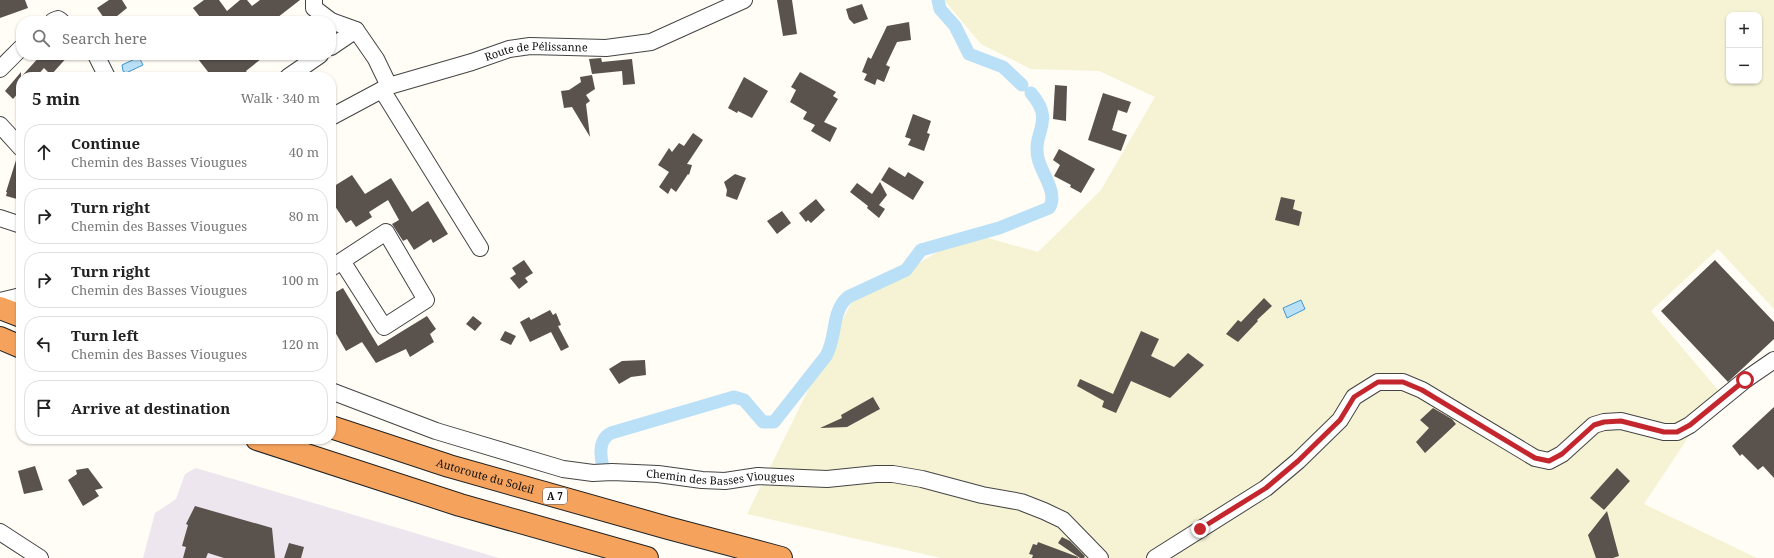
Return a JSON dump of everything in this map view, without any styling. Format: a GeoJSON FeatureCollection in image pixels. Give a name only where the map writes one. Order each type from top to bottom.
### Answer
{"type":"FeatureCollection","features":[{"type":"Feature","properties":{"kind":"highway"},"geometry":{"type":"LineString","coordinates":[[0,308],[16,314]]}},
{"type":"Feature","properties":{"kind":"highway"},"geometry":{"type":"LineString","coordinates":[[0,338],[16,345]]}},
{"type":"Feature","properties":{"kind":"highway","name":"Autoroute du Soleil"},"geometry":{"type":"LineString","coordinates":[[336,429],[449,466],[668,528],[781,558]]}},
{"type":"Feature","properties":{"kind":"highway"},"geometry":{"type":"LineString","coordinates":[[272,444],[460,505],[647,558]]}},
{"type":"Feature","properties":{"kind":"street"},"geometry":{"type":"LineString","coordinates":[[314,0],[314,8],[324,16]]}},
{"type":"Feature","properties":{"kind":"street","name":"Route de Pélissanne"},"geometry":{"type":"LineString","coordinates":[[336,114],[385,88],[472,62],[509,49],[530,46],[606,48],[651,42],[744,0]]}},
{"type":"Feature","properties":{"kind":"street"},"geometry":{"type":"LineString","coordinates":[[336,23],[356,30],[376,59],[385,88],[480,248]]}},
{"type":"Feature","properties":{"kind":"street"},"geometry":{"type":"LineString","coordinates":[[336,44],[356,30]]}},
{"type":"Feature","properties":{"kind":"street"},"geometry":{"type":"LineString","coordinates":[[0,69],[16,53]]}},
{"type":"Feature","properties":{"kind":"street"},"geometry":{"type":"LineString","coordinates":[[98,60],[104,72]]}},
{"type":"Feature","properties":{"kind":"street"},"geometry":{"type":"LineString","coordinates":[[295,72],[313,60]]}},
{"type":"Feature","properties":{"kind":"street"},"geometry":{"type":"LineString","coordinates":[[0,125],[16,143]]}},
{"type":"Feature","properties":{"kind":"street"},"geometry":{"type":"LineString","coordinates":[[0,218],[16,223]]}},
{"type":"Feature","properties":{"kind":"street"},"geometry":{"type":"LineString","coordinates":[[386,232],[426,300],[384,328],[337,264],[386,232]]}},
{"type":"Feature","properties":{"kind":"street"},"geometry":{"type":"LineString","coordinates":[[0,301],[16,297]]}},
{"type":"Feature","properties":{"kind":"street"},"geometry":{"type":"LineString","coordinates":[[1155,558],[1266,488],[1298,461],[1340,420],[1354,397],[1378,382],[1403,382],[1422,390],[1535,458],[1549,461],[1562,454],[1594,425],[1604,422],[1621,421],[1664,432],[1677,432],[1690,425],[1745,380],[1774,360]]}},
{"type":"Feature","properties":{"kind":"street","name":"Chemin des Basses Viougues"},"geometry":{"type":"LineString","coordinates":[[336,393],[436,431],[563,469],[593,473],[612,472],[658,474],[702,480],[725,481],[758,476],[827,479],[876,474],[893,474],[922,479],[982,495],[1021,502],[1044,511],[1063,520],[1100,558]]}},
{"type":"Feature","properties":{"kind":"street"},"geometry":{"type":"LineString","coordinates":[[0,532],[40,558]]}},
{"type":"Feature","properties":{"kind":"shaded area"},"geometry":{"type":"Polygon","coordinates":[[[944,0],[1774,0],[1774,309],[1718,249],[1651,311],[1719,391],[1644,504],[1757,558],[941,558],[747,514],[851,303],[970,233],[1038,252],[1101,190],[1155,97],[1099,71],[1031,69],[981,44],[944,0]]]}},
{"type":"Feature","properties":{"kind":"shaded area"},"geometry":{"type":"Polygon","coordinates":[[[196,468],[499,558],[143,558],[155,513],[176,499],[185,474],[196,468]]]}},
{"type":"Feature","properties":{"kind":"water"},"geometry":{"type":"Polygon","coordinates":[[[133,60],[140,60],[143,65],[128,72],[124,72],[122,65],[133,60]]]}},
{"type":"Feature","properties":{"kind":"water"},"geometry":{"type":"Polygon","coordinates":[[[1301,300],[1305,309],[1287,318],[1283,308],[1301,300]]]}},
{"type":"Feature","properties":{"kind":"building"},"geometry":{"type":"Polygon","coordinates":[[[0,0],[25,0],[28,8],[0,18],[0,0]]]}},
{"type":"Feature","properties":{"kind":"building"},"geometry":{"type":"Polygon","coordinates":[[[109,0],[122,0],[127,8],[117,16],[103,16],[97,8],[109,0]]]}},
{"type":"Feature","properties":{"kind":"building"},"geometry":{"type":"Polygon","coordinates":[[[204,0],[219,0],[227,11],[240,0],[247,0],[252,6],[260,0],[300,0],[279,16],[199,16],[193,8],[204,0]]]}},
{"type":"Feature","properties":{"kind":"building"},"geometry":{"type":"Polygon","coordinates":[[[777,0],[792,0],[797,34],[783,36],[777,0]]]}},
{"type":"Feature","properties":{"kind":"building"},"geometry":{"type":"Polygon","coordinates":[[[862,4],[868,19],[854,24],[849,19],[846,9],[862,4]]]}},
{"type":"Feature","properties":{"kind":"building"},"geometry":{"type":"Polygon","coordinates":[[[909,22],[911,40],[897,42],[886,65],[890,67],[884,82],[877,79],[875,85],[864,80],[867,74],[862,72],[868,57],[871,59],[887,26],[909,22]]]}},
{"type":"Feature","properties":{"kind":"building"},"geometry":{"type":"Polygon","coordinates":[[[601,58],[602,62],[632,59],[635,84],[623,85],[622,71],[592,74],[589,59],[601,58]]]}},
{"type":"Feature","properties":{"kind":"building"},"geometry":{"type":"Polygon","coordinates":[[[36,60],[64,60],[54,72],[48,72],[44,68],[40,72],[26,72],[36,60]]]}},
{"type":"Feature","properties":{"kind":"building"},"geometry":{"type":"Polygon","coordinates":[[[199,60],[260,60],[247,72],[208,72],[199,60]]]}},
{"type":"Feature","properties":{"kind":"building"},"geometry":{"type":"Polygon","coordinates":[[[800,72],[836,92],[833,96],[838,99],[824,122],[837,128],[830,142],[811,131],[815,125],[803,119],[807,112],[790,102],[796,90],[791,87],[800,72]]]}},
{"type":"Feature","properties":{"kind":"building"},"geometry":{"type":"Polygon","coordinates":[[[592,75],[595,89],[586,95],[590,101],[586,104],[590,137],[572,107],[564,108],[561,91],[569,90],[581,82],[580,77],[592,75]]]}},
{"type":"Feature","properties":{"kind":"building"},"geometry":{"type":"Polygon","coordinates":[[[744,77],[768,91],[752,118],[728,108],[744,77]]]}},
{"type":"Feature","properties":{"kind":"building"},"geometry":{"type":"Polygon","coordinates":[[[16,78],[16,96],[13,99],[5,91],[16,78]]]}},
{"type":"Feature","properties":{"kind":"building"},"geometry":{"type":"Polygon","coordinates":[[[1055,85],[1067,86],[1066,121],[1053,119],[1055,85]]]}},
{"type":"Feature","properties":{"kind":"building"},"geometry":{"type":"Polygon","coordinates":[[[1103,93],[1131,102],[1127,113],[1118,110],[1112,130],[1127,135],[1121,151],[1088,140],[1103,93]]]}},
{"type":"Feature","properties":{"kind":"building"},"geometry":{"type":"Polygon","coordinates":[[[913,114],[931,121],[927,133],[930,134],[924,151],[908,145],[911,139],[905,137],[913,114]]]}},
{"type":"Feature","properties":{"kind":"building"},"geometry":{"type":"Polygon","coordinates":[[[693,133],[703,140],[687,164],[692,165],[689,175],[688,174],[676,192],[671,188],[668,194],[659,187],[669,172],[658,165],[669,148],[672,152],[679,143],[684,146],[693,133]]]}},
{"type":"Feature","properties":{"kind":"building"},"geometry":{"type":"Polygon","coordinates":[[[1059,149],[1095,169],[1081,193],[1070,187],[1071,185],[1054,176],[1060,165],[1053,160],[1059,149]]]}},
{"type":"Feature","properties":{"kind":"building"},"geometry":{"type":"Polygon","coordinates":[[[16,160],[16,199],[6,196],[16,160]]]}},
{"type":"Feature","properties":{"kind":"building"},"geometry":{"type":"Polygon","coordinates":[[[889,167],[905,177],[908,172],[924,182],[913,200],[881,180],[889,167]]]}},
{"type":"Feature","properties":{"kind":"building"},"geometry":{"type":"Polygon","coordinates":[[[735,174],[746,178],[737,200],[726,196],[727,190],[724,182],[735,174]]]}},
{"type":"Feature","properties":{"kind":"building"},"geometry":{"type":"Polygon","coordinates":[[[352,175],[365,194],[391,178],[412,212],[428,201],[448,234],[433,243],[431,239],[414,250],[407,239],[403,241],[392,224],[399,220],[388,200],[369,212],[372,217],[356,227],[351,220],[346,223],[336,208],[336,185],[352,175]]]}},
{"type":"Feature","properties":{"kind":"building"},"geometry":{"type":"Polygon","coordinates":[[[880,182],[887,195],[879,205],[885,209],[879,218],[867,208],[868,206],[850,192],[857,183],[872,194],[880,182]]]}},
{"type":"Feature","properties":{"kind":"building"},"geometry":{"type":"Polygon","coordinates":[[[1281,197],[1295,200],[1293,209],[1302,212],[1299,226],[1275,220],[1281,197]]]}},
{"type":"Feature","properties":{"kind":"building"},"geometry":{"type":"Polygon","coordinates":[[[816,199],[825,210],[811,223],[808,220],[806,222],[799,213],[816,199]]]}},
{"type":"Feature","properties":{"kind":"building"},"geometry":{"type":"Polygon","coordinates":[[[782,211],[791,223],[777,234],[767,221],[782,211]]]}},
{"type":"Feature","properties":{"kind":"building"},"geometry":{"type":"Polygon","coordinates":[[[524,260],[533,273],[525,278],[528,282],[519,289],[510,278],[516,274],[512,268],[524,260]]]}},
{"type":"Feature","properties":{"kind":"building"},"geometry":{"type":"Polygon","coordinates":[[[1715,260],[1774,322],[1774,339],[1728,382],[1661,311],[1715,260]]]}},
{"type":"Feature","properties":{"kind":"building"},"geometry":{"type":"Polygon","coordinates":[[[343,288],[378,346],[427,316],[436,329],[430,334],[434,342],[410,357],[406,349],[376,363],[362,342],[346,351],[336,334],[336,292],[343,288]]]}},
{"type":"Feature","properties":{"kind":"building"},"geometry":{"type":"Polygon","coordinates":[[[1264,298],[1272,306],[1257,320],[1258,321],[1238,342],[1226,334],[1238,320],[1241,322],[1264,298]]]}},
{"type":"Feature","properties":{"kind":"building"},"geometry":{"type":"Polygon","coordinates":[[[550,310],[553,315],[556,313],[561,325],[558,326],[569,347],[561,351],[551,332],[530,342],[520,322],[529,317],[531,320],[550,310]]]}},
{"type":"Feature","properties":{"kind":"building"},"geometry":{"type":"Polygon","coordinates":[[[473,316],[482,323],[475,331],[466,324],[473,316]]]}},
{"type":"Feature","properties":{"kind":"building"},"geometry":{"type":"Polygon","coordinates":[[[505,331],[516,336],[511,345],[500,340],[505,331]]]}},
{"type":"Feature","properties":{"kind":"building"},"geometry":{"type":"Polygon","coordinates":[[[1141,331],[1159,339],[1151,356],[1174,367],[1188,353],[1204,365],[1170,398],[1131,381],[1116,413],[1102,407],[1104,401],[1077,386],[1080,379],[1113,394],[1141,331]]]}},
{"type":"Feature","properties":{"kind":"building"},"geometry":{"type":"Polygon","coordinates":[[[645,360],[646,375],[631,377],[619,384],[609,369],[622,361],[645,360]]]}},
{"type":"Feature","properties":{"kind":"building"},"geometry":{"type":"Polygon","coordinates":[[[873,397],[880,409],[847,427],[820,428],[842,418],[841,415],[873,397]]]}},
{"type":"Feature","properties":{"kind":"building"},"geometry":{"type":"Polygon","coordinates":[[[1774,407],[1774,478],[1763,466],[1758,470],[1742,454],[1740,456],[1732,446],[1774,407]]]}},
{"type":"Feature","properties":{"kind":"building"},"geometry":{"type":"Polygon","coordinates":[[[1433,408],[1452,419],[1456,424],[1425,453],[1416,442],[1429,428],[1420,420],[1433,408]]]}},
{"type":"Feature","properties":{"kind":"building"},"geometry":{"type":"Polygon","coordinates":[[[35,466],[43,490],[24,494],[18,471],[35,466]]]}},
{"type":"Feature","properties":{"kind":"building"},"geometry":{"type":"Polygon","coordinates":[[[88,468],[103,488],[95,490],[99,496],[83,506],[68,480],[77,474],[76,470],[88,468]]]}},
{"type":"Feature","properties":{"kind":"building"},"geometry":{"type":"Polygon","coordinates":[[[1617,468],[1630,481],[1604,510],[1590,498],[1617,468]]]}},
{"type":"Feature","properties":{"kind":"building"},"geometry":{"type":"Polygon","coordinates":[[[195,506],[272,528],[275,558],[224,558],[208,553],[206,558],[183,558],[186,547],[182,546],[188,525],[186,524],[195,506]]]}},
{"type":"Feature","properties":{"kind":"building"},"geometry":{"type":"Polygon","coordinates":[[[1607,511],[1619,556],[1613,558],[1596,558],[1588,535],[1607,511]]]}},
{"type":"Feature","properties":{"kind":"building"},"geometry":{"type":"Polygon","coordinates":[[[1062,537],[1070,541],[1085,556],[1084,558],[1080,558],[1058,543],[1062,537]]]}},
{"type":"Feature","properties":{"kind":"building"},"geometry":{"type":"Polygon","coordinates":[[[1038,542],[1078,558],[1032,558],[1033,555],[1029,554],[1033,544],[1037,545],[1038,542]]]}},
{"type":"Feature","properties":{"kind":"building"},"geometry":{"type":"Polygon","coordinates":[[[289,543],[304,547],[301,558],[284,558],[289,543]]]}},
{"type":"Feature","properties":{"kind":"waterway"},"geometry":{"type":"LineString","coordinates":[[938,0],[940,9],[955,26],[969,54],[1003,67],[1022,85]]}},
{"type":"Feature","properties":{"kind":"waterway"},"geometry":{"type":"LineString","coordinates":[[603,467],[601,448],[604,440],[611,433],[734,397],[744,400],[763,422],[774,422],[826,356],[832,341],[836,317],[843,303],[848,297],[906,270],[921,250],[999,228],[1049,208],[1052,202],[1051,190],[1040,164],[1037,149],[1043,119],[1042,112],[1031,93]]}},
{"type":"Feature","properties":{"kind":"route"},"geometry":{"type":"LineString","coordinates":[[1200,529],[1266,488],[1298,461],[1340,420],[1354,397],[1378,382],[1403,382],[1422,390],[1535,458],[1549,461],[1562,454],[1594,425],[1604,422],[1621,421],[1664,432],[1677,432],[1690,425],[1745,380]]}}]}
